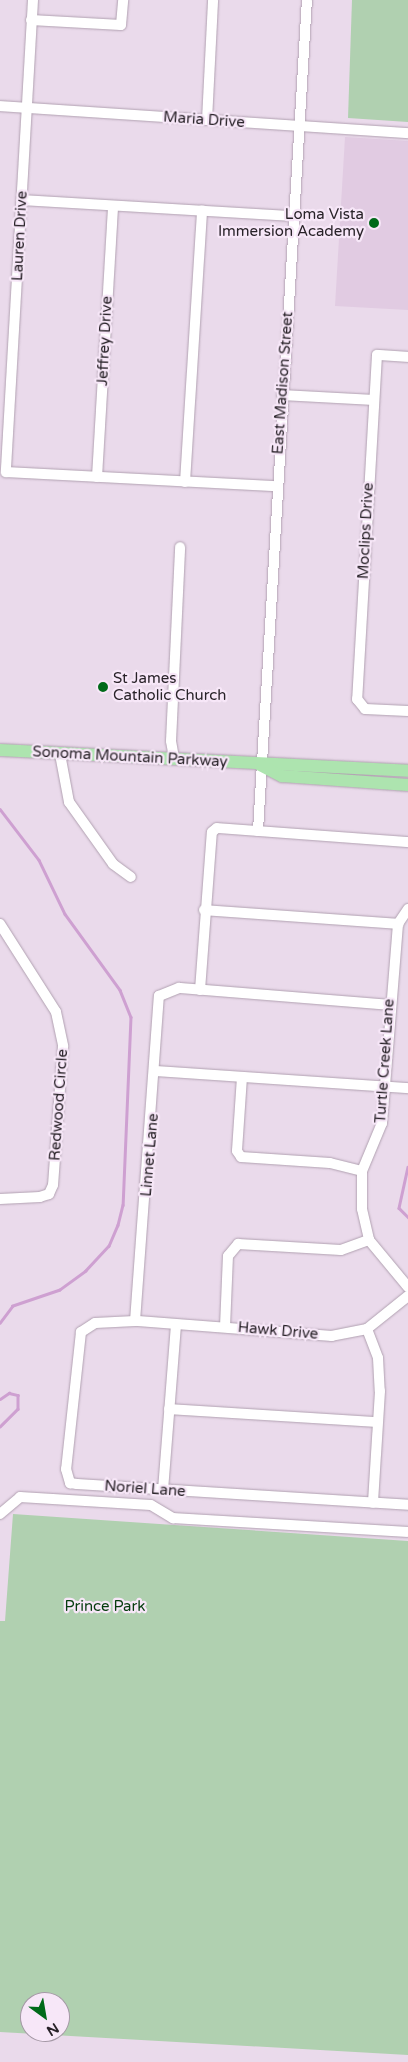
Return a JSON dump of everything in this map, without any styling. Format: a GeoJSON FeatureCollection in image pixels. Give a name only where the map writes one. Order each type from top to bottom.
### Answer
{"type":"FeatureCollection","features":[{"type":"Feature","properties":{"kind":"main road","name":"Sonoma Mountain Parkway"},"geometry":{"type":"LineString","coordinates":[[0,750],[174,758],[260,765],[408,771]]}},
{"type":"Feature","properties":{"kind":"main road","name":"Sonoma Mountain Parkway"},"geometry":{"type":"LineString","coordinates":[[260,765],[282,776],[408,785]]}},
{"type":"Feature","properties":{"kind":"street","name":"Lauren Drive"},"geometry":{"type":"LineString","coordinates":[[33,0],[25,107],[22,200],[6,472],[97,477]]}},
{"type":"Feature","properties":{"kind":"street"},"geometry":{"type":"LineString","coordinates":[[31,20],[121,25],[123,0]]}},
{"type":"Feature","properties":{"kind":"street"},"geometry":{"type":"LineString","coordinates":[[207,120],[213,0]]}},
{"type":"Feature","properties":{"kind":"street","name":"East Madison Street"},"geometry":{"type":"LineString","coordinates":[[260,765],[307,0]]}},
{"type":"Feature","properties":{"kind":"street","name":"Maria Drive"},"geometry":{"type":"LineString","coordinates":[[0,106],[408,133]]}},
{"type":"Feature","properties":{"kind":"street"},"geometry":{"type":"LineString","coordinates":[[22,200],[293,216]]}},
{"type":"Feature","properties":{"kind":"street","name":"Jeffrey Drive"},"geometry":{"type":"LineString","coordinates":[[97,477],[113,206]]}},
{"type":"Feature","properties":{"kind":"street"},"geometry":{"type":"LineString","coordinates":[[185,482],[202,211]]}},
{"type":"Feature","properties":{"kind":"street","name":"Moclips Drive"},"geometry":{"type":"LineString","coordinates":[[408,357],[377,355],[359,706],[408,711]]}},
{"type":"Feature","properties":{"kind":"street"},"geometry":{"type":"LineString","coordinates":[[282,395],[374,400]]}},
{"type":"Feature","properties":{"kind":"street"},"geometry":{"type":"LineString","coordinates":[[97,477],[277,486]]}},
{"type":"Feature","properties":{"kind":"street"},"geometry":{"type":"LineString","coordinates":[[174,758],[171,741],[180,547]]}},
{"type":"Feature","properties":{"kind":"street"},"geometry":{"type":"LineString","coordinates":[[60,754],[69,802],[113,864],[131,877]]}},
{"type":"Feature","properties":{"kind":"street"},"geometry":{"type":"LineString","coordinates":[[258,832],[260,765]]}},
{"type":"Feature","properties":{"kind":"street"},"geometry":{"type":"LineString","coordinates":[[389,1005],[200,990],[204,910],[212,832],[258,832],[408,842]]}},
{"type":"Feature","properties":{"kind":"street","name":"Turtle Creek Lane"},"geometry":{"type":"LineString","coordinates":[[408,909],[398,924],[389,1005],[382,1124],[362,1171],[362,1209],[369,1240],[408,1287]]}},
{"type":"Feature","properties":{"kind":"street"},"geometry":{"type":"LineString","coordinates":[[204,910],[398,924]]}},
{"type":"Feature","properties":{"kind":"street","name":"Redwood Circle"},"geometry":{"type":"LineString","coordinates":[[0,1199],[40,1197],[49,1194],[53,1185],[63,1046],[56,1012],[1,927]]}},
{"type":"Feature","properties":{"kind":"street","name":"Linnet Lane"},"geometry":{"type":"LineString","coordinates":[[135,1321],[157,1071],[159,996],[164,990],[200,990]]}},
{"type":"Feature","properties":{"kind":"street"},"geometry":{"type":"LineString","coordinates":[[157,1071],[408,1088]]}},
{"type":"Feature","properties":{"kind":"street"},"geometry":{"type":"LineString","coordinates":[[242,1077],[237,1151],[241,1157],[330,1164],[362,1171]]}},
{"type":"Feature","properties":{"kind":"street"},"geometry":{"type":"LineString","coordinates":[[225,1327],[228,1256],[238,1244],[340,1250],[369,1240]]}},
{"type":"Feature","properties":{"kind":"street","name":"Hawk Drive"},"geometry":{"type":"LineString","coordinates":[[81,1332],[103,1321],[135,1321],[176,1326],[225,1327],[332,1336],[367,1329],[408,1296]]}},
{"type":"Feature","properties":{"kind":"street"},"geometry":{"type":"LineString","coordinates":[[163,1490],[176,1326]]}},
{"type":"Feature","properties":{"kind":"street"},"geometry":{"type":"LineString","coordinates":[[367,1329],[378,1358],[373,1503],[408,1506]]}},
{"type":"Feature","properties":{"kind":"street","name":"Noriel Lane"},"geometry":{"type":"LineString","coordinates":[[81,1332],[67,1479],[77,1484],[373,1503]]}},
{"type":"Feature","properties":{"kind":"street"},"geometry":{"type":"LineString","coordinates":[[169,1409],[377,1422]]}},
{"type":"Feature","properties":{"kind":"street"},"geometry":{"type":"LineString","coordinates":[[0,1514],[20,1497],[151,1505],[173,1518],[408,1532]]}},
{"type":"Feature","properties":{"kind":"shaded area","name":"Loma Vista Immersion Academy"},"geometry":{"type":"Polygon","coordinates":[[[345,137],[408,141],[408,310],[335,306],[345,137]]]}},
{"type":"Feature","properties":{"kind":"green space"},"geometry":{"type":"Polygon","coordinates":[[[352,0],[408,0],[408,122],[348,118],[352,0]]]}},
{"type":"Feature","properties":{"kind":"green space","name":"Prince Park"},"geometry":{"type":"Polygon","coordinates":[[[13,1514],[408,1541],[408,2055],[70,2036],[70,1992],[20,1992],[20,2033],[0,2032],[0,1621],[5,1621],[13,1514]]]}},
{"type":"Feature","properties":{"kind":"waterway"},"geometry":{"type":"LineString","coordinates":[[0,809],[39,860],[65,914],[120,990],[131,1017],[123,1205],[118,1225],[109,1246],[86,1271],[60,1290],[13,1306],[0,1323]]}},
{"type":"Feature","properties":{"kind":"waterway"},"geometry":{"type":"LineString","coordinates":[[408,1167],[399,1208],[408,1217]]}},
{"type":"Feature","properties":{"kind":"waterway"},"geometry":{"type":"LineString","coordinates":[[0,1399],[9,1393],[18,1395],[18,1409],[0,1427]]}},
{"type":"Feature","properties":{"kind":"place","name":"Loma Vista Immersion Academy"},"geometry":{"type":"Point","coordinates":[374,223]}},
{"type":"Feature","properties":{"kind":"place","name":"St James Catholic Church"},"geometry":{"type":"Point","coordinates":[103,687]}}]}
